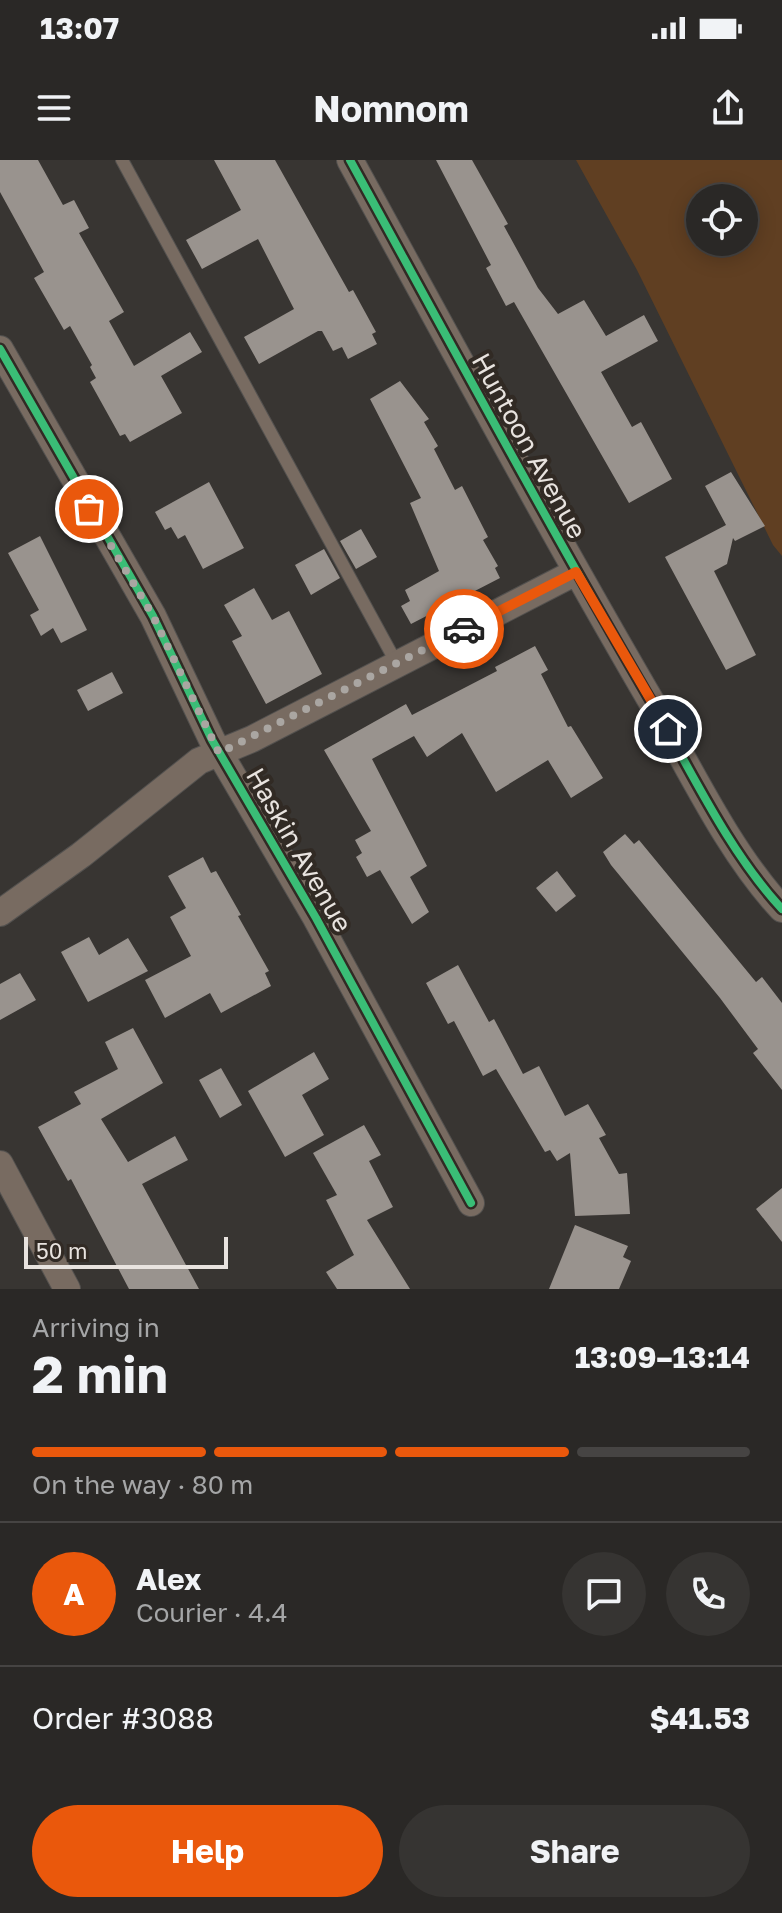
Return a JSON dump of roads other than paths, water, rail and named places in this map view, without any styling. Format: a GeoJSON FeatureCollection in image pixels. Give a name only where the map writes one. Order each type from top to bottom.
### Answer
{"type":"FeatureCollection","features":[{"type":"Feature","properties":{"kind":"street","name":"Huntoon Avenue"},"geometry":{"type":"LineString","coordinates":[[350,160],[576,572],[751,869],[782,909]]}},
{"type":"Feature","properties":{"kind":"street","name":"Haskin Avenue"},"geometry":{"type":"LineString","coordinates":[[0,349],[153,616],[219,753],[316,918],[471,1203]]}},
{"type":"Feature","properties":{"kind":"street"},"geometry":{"type":"LineString","coordinates":[[0,913],[81,855],[199,761],[576,572]]}},
{"type":"Feature","properties":{"kind":"street"},"geometry":{"type":"LineString","coordinates":[[0,1164],[67,1289]]}},
{"type":"Feature","properties":{"kind":"lane"},"geometry":{"type":"LineString","coordinates":[[122,160],[397,664]]}}]}
